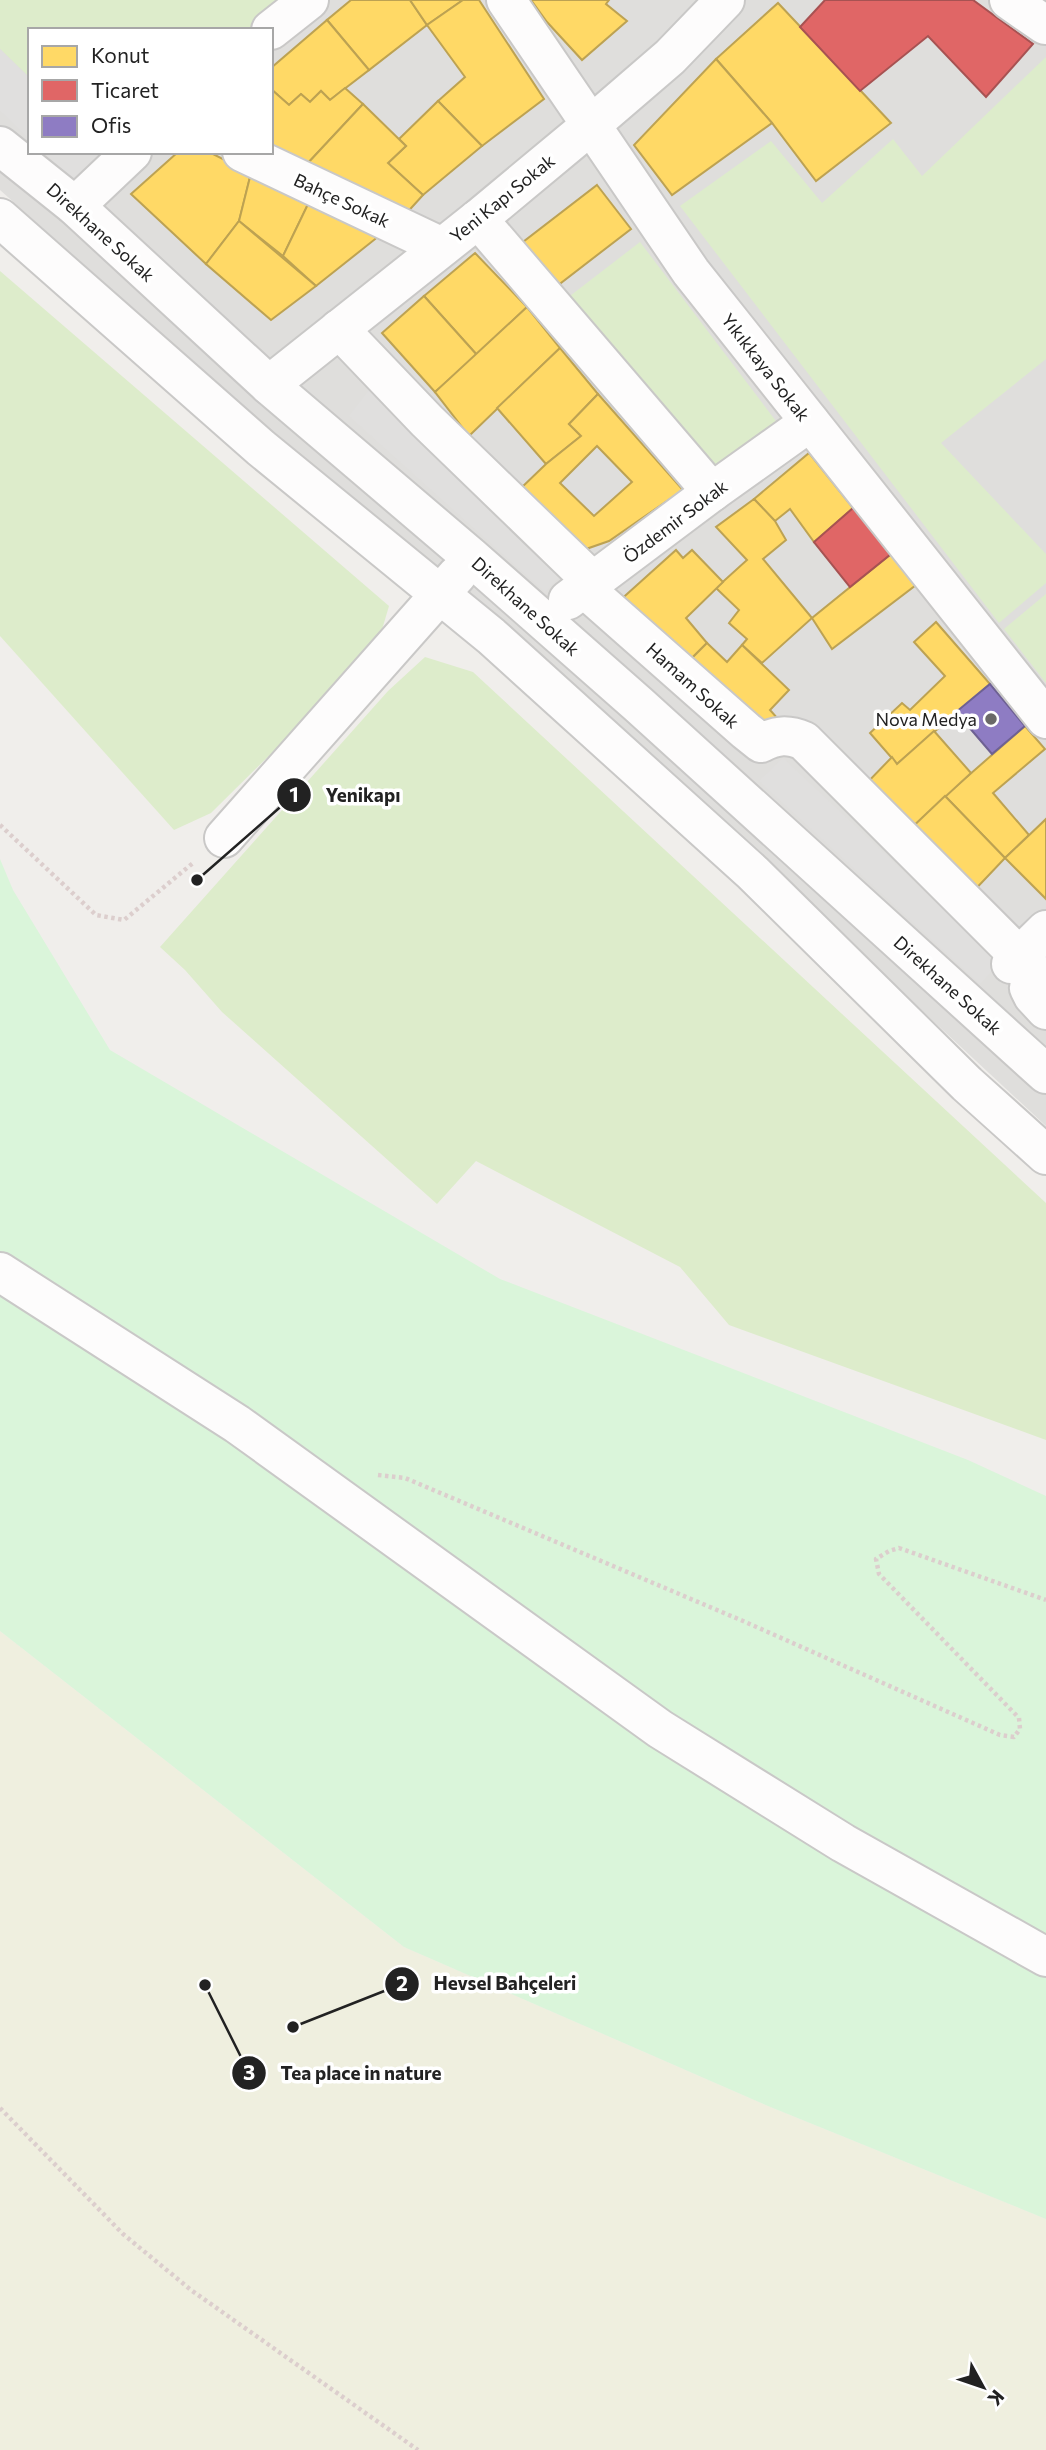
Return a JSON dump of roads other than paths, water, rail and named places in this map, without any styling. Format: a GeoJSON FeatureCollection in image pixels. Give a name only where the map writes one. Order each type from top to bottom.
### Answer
{"type":"FeatureCollection","features":[{"type":"Feature","properties":{"kind":"street"},"geometry":{"type":"LineString","coordinates":[[273,28],[309,0]]}},
{"type":"Feature","properties":{"kind":"street","name":"Yıkıkkaya Sokak"},"geometry":{"type":"LineString","coordinates":[[506,0],[691,272],[1046,719]]}},
{"type":"Feature","properties":{"kind":"street","name":"Yeni Kapı Sokak"},"geometry":{"type":"LineString","coordinates":[[269,385],[478,219],[670,58],[725,0]]}},
{"type":"Feature","properties":{"kind":"street"},"geometry":{"type":"LineString","coordinates":[[1009,0],[1045,25]]}},
{"type":"Feature","properties":{"kind":"street","name":"Direkhane Sokak"},"geometry":{"type":"LineString","coordinates":[[0,146],[75,206],[269,385],[471,557],[1046,1074]]}},
{"type":"Feature","properties":{"kind":"street"},"geometry":{"type":"LineString","coordinates":[[75,206],[130,154]]}},
{"type":"Feature","properties":{"kind":"street","name":"Bahçe Sokak"},"geometry":{"type":"LineString","coordinates":[[246,154],[442,247]]}},
{"type":"Feature","properties":{"kind":"street"},"geometry":{"type":"LineString","coordinates":[[0,218],[261,448],[491,636],[753,873],[967,1084],[1046,1155]]}},
{"type":"Feature","properties":{"kind":"street"},"geometry":{"type":"LineString","coordinates":[[478,219],[712,492]]}},
{"type":"Feature","properties":{"kind":"street","name":"Hamam Sokak"},"geometry":{"type":"LineString","coordinates":[[339,329],[427,422],[584,573],[585,589],[761,743],[788,734],[804,741],[1025,950],[1035,978],[1029,988],[1046,1010]]}},
{"type":"Feature","properties":{"kind":"street","name":"Özdemir Sokak"},"geometry":{"type":"LineString","coordinates":[[538,617],[585,589],[712,492],[810,422]]}},
{"type":"Feature","properties":{"kind":"street"},"geometry":{"type":"LineString","coordinates":[[223,838],[441,596],[471,557]]}},
{"type":"Feature","properties":{"kind":"street"},"geometry":{"type":"LineString","coordinates":[[0,1272],[237,1424],[660,1729],[843,1843],[1046,1957]]}},
{"type":"Feature","properties":{"kind":"place","name":"Nova Medya"},"geometry":{"type":"Point","coordinates":[991,719]}},
{"type":"Feature","properties":{"kind":"place","name":"Yenikapı"},"geometry":{"type":"Point","coordinates":[197,880]}},
{"type":"Feature","properties":{"kind":"place","name":"Tea place in nature"},"geometry":{"type":"Point","coordinates":[205,1985]}},
{"type":"Feature","properties":{"kind":"place","name":"Hevsel Bahçeleri"},"geometry":{"type":"Point","coordinates":[293,2027]}}]}
